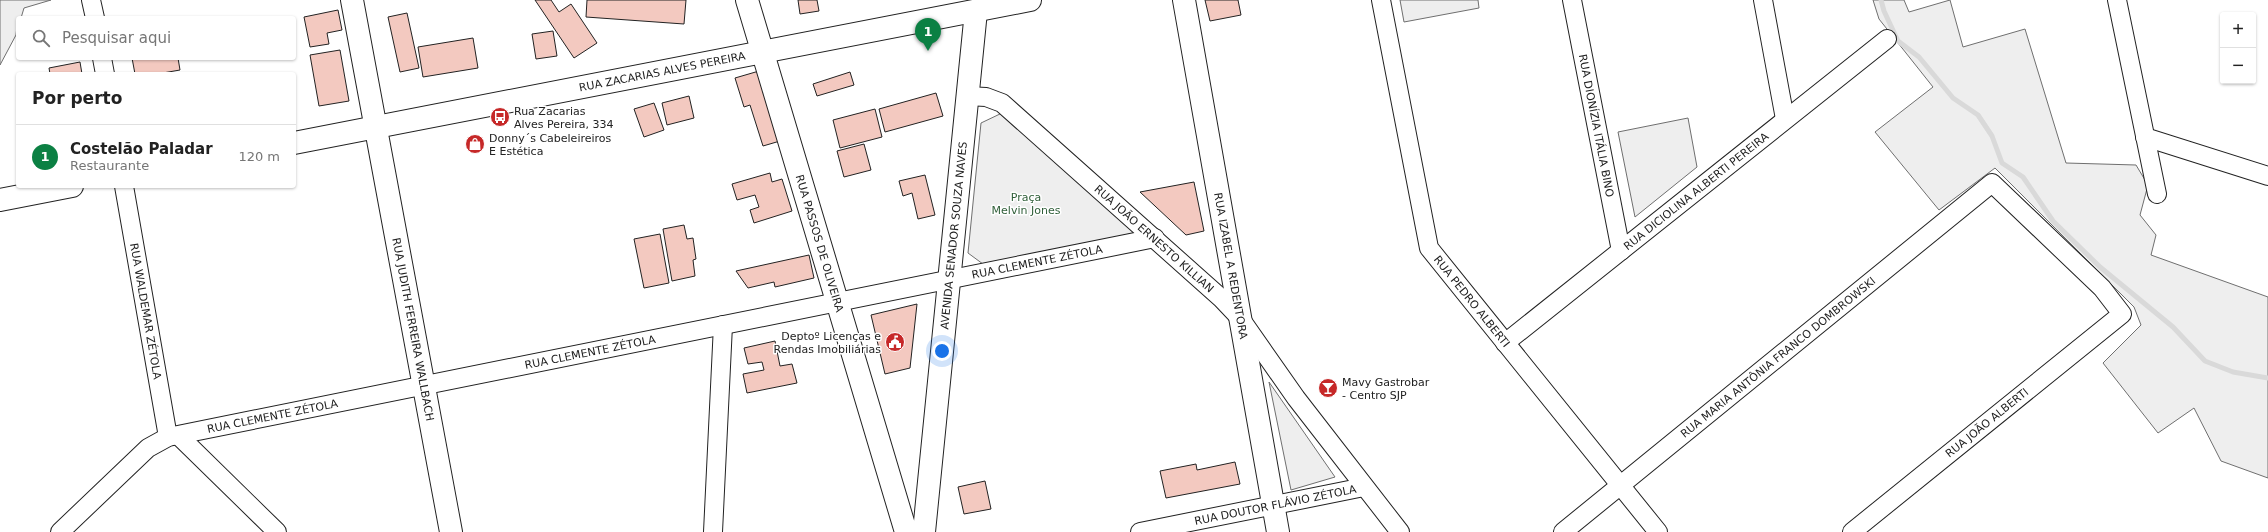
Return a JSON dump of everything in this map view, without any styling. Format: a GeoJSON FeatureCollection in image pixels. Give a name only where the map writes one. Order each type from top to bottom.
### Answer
{"type":"FeatureCollection","features":[{"type":"Feature","properties":{"kind":"main road","name":"RUA JUDITH FERREIRA WALLBACH"},"geometry":{"type":"LineString","coordinates":[[352,0],[451,532]]}},
{"type":"Feature","properties":{"kind":"main road","name":"RUA PASSOS DE OLIVEIRA"},"geometry":{"type":"LineString","coordinates":[[747,0],[906,532]]}},
{"type":"Feature","properties":{"kind":"main road","name":"RUA ZACARIAS ALVES PEREIRA"},"geometry":{"type":"LineString","coordinates":[[296,143],[763,52],[974,5],[1030,0]]}},
{"type":"Feature","properties":{"kind":"main road","name":"RUA IZABEL A REDENTORA"},"geometry":{"type":"LineString","coordinates":[[1184,0],[1278,532]]}},
{"type":"Feature","properties":{"kind":"main road","name":"AVENIDA SENADOR SOUZA NAVES"},"geometry":{"type":"LineString","coordinates":[[924,532],[967,96],[974,5]]}},
{"type":"Feature","properties":{"kind":"main road"},"geometry":{"type":"LineString","coordinates":[[0,200],[62,188]]}},
{"type":"Feature","properties":{"kind":"street"},"geometry":{"type":"LineString","coordinates":[[92,0],[95,16]]}},
{"type":"Feature","properties":{"kind":"street","name":"RUA PEDRO ALBERTI"},"geometry":{"type":"LineString","coordinates":[[1381,0],[1429,248],[1658,532]]}},
{"type":"Feature","properties":{"kind":"street","name":"RUA DIONÍZIA ITÁLIA BINO"},"geometry":{"type":"LineString","coordinates":[[1572,0],[1621,250]]}},
{"type":"Feature","properties":{"kind":"street"},"geometry":{"type":"LineString","coordinates":[[1763,0],[1785,119]]}},
{"type":"Feature","properties":{"kind":"street"},"geometry":{"type":"LineString","coordinates":[[2117,0],[2157,194]]}},
{"type":"Feature","properties":{"kind":"street","name":"RUA DICIOLINA ALBERTI PEREIRA"},"geometry":{"type":"LineString","coordinates":[[1505,343],[1887,39]]}},
{"type":"Feature","properties":{"kind":"street"},"geometry":{"type":"LineString","coordinates":[[102,60],[105,72]]}},
{"type":"Feature","properties":{"kind":"street","name":"RUA JOÃO ERNESTO KILLIAN"},"geometry":{"type":"LineString","coordinates":[[967,96],[986,97],[1002,103],[1218,295],[1240,318],[1292,392],[1400,532]]}},
{"type":"Feature","properties":{"kind":"street"},"geometry":{"type":"LineString","coordinates":[[2145,137],[2268,176]]}},
{"type":"Feature","properties":{"kind":"street","name":"RUA JOÃO ALBERTI"},"geometry":{"type":"LineString","coordinates":[[1852,532],[2122,314],[2102,288],[1992,183]]}},
{"type":"Feature","properties":{"kind":"street","name":"RUA MARIA ANTÔNIA FRANCO DOMBROWSKI"},"geometry":{"type":"LineString","coordinates":[[1563,532],[1992,183]]}},
{"type":"Feature","properties":{"kind":"street","name":"RUA WALDEMAR ZÉTOLA"},"geometry":{"type":"LineString","coordinates":[[124,188],[174,436]]}},
{"type":"Feature","properties":{"kind":"street","name":"RUA CLEMENTE ZÉTOLA"},"geometry":{"type":"LineString","coordinates":[[60,532],[148,448],[174,436],[1155,238]]}},
{"type":"Feature","properties":{"kind":"street"},"geometry":{"type":"LineString","coordinates":[[713,532],[723,325]]}},
{"type":"Feature","properties":{"kind":"street"},"geometry":{"type":"LineString","coordinates":[[174,436],[277,532]]}},
{"type":"Feature","properties":{"kind":"street","name":"RUA DOUTOR FLÁVIO ZÉTOLA"},"geometry":{"type":"LineString","coordinates":[[1140,532],[1364,487]]}},
{"type":"Feature","properties":{"kind":"green space"},"geometry":{"type":"Polygon","coordinates":[[[0,0],[51,0],[24,8],[22,16],[16,16],[16,35],[0,65],[0,0]]]}},
{"type":"Feature","properties":{"kind":"green space"},"geometry":{"type":"Polygon","coordinates":[[[1400,0],[1478,0],[1479,8],[1404,22],[1400,0]]]}},
{"type":"Feature","properties":{"kind":"green space"},"geometry":{"type":"Polygon","coordinates":[[[1873,0],[1904,0],[1909,12],[1950,0],[1963,47],[2025,29],[2066,163],[2136,165],[2148,185],[2140,215],[2156,235],[2151,255],[2268,297],[2268,478],[2221,461],[2194,408],[2158,433],[2103,363],[2141,325],[2134,307],[1995,168],[1939,210],[1875,132],[1933,87],[1879,19],[1873,0]]]}},
{"type":"Feature","properties":{"kind":"green space","name":"Praça Melvin Jones"},"geometry":{"type":"Polygon","coordinates":[[[1002,113],[1138,232],[987,267],[968,253],[981,123],[1002,113]]]}},
{"type":"Feature","properties":{"kind":"green space"},"geometry":{"type":"Polygon","coordinates":[[[1688,118],[1697,167],[1635,217],[1618,132],[1688,118]]]}},
{"type":"Feature","properties":{"kind":"green space"},"geometry":{"type":"Polygon","coordinates":[[[1269,382],[1335,477],[1291,490],[1269,382]]]}},
{"type":"Feature","properties":{"kind":"building"},"geometry":{"type":"Polygon","coordinates":[[[535,0],[551,0],[559,12],[571,4],[597,43],[574,58],[535,0]]]}},
{"type":"Feature","properties":{"kind":"building"},"geometry":{"type":"Polygon","coordinates":[[[587,0],[686,0],[684,24],[586,17],[587,0]]]}},
{"type":"Feature","properties":{"kind":"building"},"geometry":{"type":"Polygon","coordinates":[[[798,0],[817,0],[819,11],[800,14],[798,0]]]}},
{"type":"Feature","properties":{"kind":"building"},"geometry":{"type":"Polygon","coordinates":[[[1205,0],[1238,0],[1241,15],[1210,21],[1205,0]]]}},
{"type":"Feature","properties":{"kind":"building"},"geometry":{"type":"Polygon","coordinates":[[[338,10],[342,30],[327,33],[329,44],[310,47],[304,17],[338,10]]]}},
{"type":"Feature","properties":{"kind":"building"},"geometry":{"type":"Polygon","coordinates":[[[407,13],[419,68],[400,72],[388,17],[407,13]]]}},
{"type":"Feature","properties":{"kind":"building"},"geometry":{"type":"Polygon","coordinates":[[[553,31],[557,56],[536,59],[532,34],[553,31]]]}},
{"type":"Feature","properties":{"kind":"building"},"geometry":{"type":"Polygon","coordinates":[[[473,38],[478,68],[423,77],[418,47],[473,38]]]}},
{"type":"Feature","properties":{"kind":"building"},"geometry":{"type":"Polygon","coordinates":[[[340,50],[349,101],[319,106],[310,55],[340,50]]]}},
{"type":"Feature","properties":{"kind":"building"},"geometry":{"type":"Polygon","coordinates":[[[132,60],[178,60],[180,70],[168,72],[135,72],[132,60]]]}},
{"type":"Feature","properties":{"kind":"building"},"geometry":{"type":"Polygon","coordinates":[[[80,62],[82,72],[50,72],[49,68],[80,62]]]}},
{"type":"Feature","properties":{"kind":"building"},"geometry":{"type":"Polygon","coordinates":[[[759,71],[780,141],[763,146],[750,105],[744,107],[735,78],[759,71]]]}},
{"type":"Feature","properties":{"kind":"building"},"geometry":{"type":"Polygon","coordinates":[[[850,72],[854,85],[817,96],[813,84],[850,72]]]}},
{"type":"Feature","properties":{"kind":"building"},"geometry":{"type":"Polygon","coordinates":[[[936,93],[943,116],[885,132],[879,109],[936,93]]]}},
{"type":"Feature","properties":{"kind":"building"},"geometry":{"type":"Polygon","coordinates":[[[689,96],[694,118],[667,125],[662,103],[689,96]]]}},
{"type":"Feature","properties":{"kind":"building"},"geometry":{"type":"Polygon","coordinates":[[[654,103],[664,130],[644,137],[634,109],[654,103]]]}},
{"type":"Feature","properties":{"kind":"building"},"geometry":{"type":"Polygon","coordinates":[[[875,109],[882,137],[840,148],[833,120],[875,109]]]}},
{"type":"Feature","properties":{"kind":"building"},"geometry":{"type":"Polygon","coordinates":[[[864,144],[871,170],[844,177],[837,151],[864,144]]]}},
{"type":"Feature","properties":{"kind":"building"},"geometry":{"type":"Polygon","coordinates":[[[770,173],[772,182],[782,179],[792,211],[754,223],[750,210],[759,207],[755,195],[737,200],[732,184],[770,173]]]}},
{"type":"Feature","properties":{"kind":"building"},"geometry":{"type":"Polygon","coordinates":[[[925,175],[935,215],[918,219],[912,193],[903,196],[899,181],[925,175]]]}},
{"type":"Feature","properties":{"kind":"building"},"geometry":{"type":"Polygon","coordinates":[[[1194,182],[1204,231],[1186,235],[1140,192],[1194,182]]]}},
{"type":"Feature","properties":{"kind":"building"},"geometry":{"type":"Polygon","coordinates":[[[684,225],[687,239],[693,238],[696,259],[693,260],[695,276],[672,281],[663,229],[684,225]]]}},
{"type":"Feature","properties":{"kind":"building"},"geometry":{"type":"Polygon","coordinates":[[[660,234],[669,283],[644,288],[634,239],[660,234]]]}},
{"type":"Feature","properties":{"kind":"building"},"geometry":{"type":"Polygon","coordinates":[[[809,255],[814,278],[775,287],[774,282],[748,288],[736,271],[809,255]]]}},
{"type":"Feature","properties":{"kind":"building","name":"Deptoº Licenças e Rendas Imobiliárias"},"geometry":{"type":"Polygon","coordinates":[[[917,304],[910,368],[885,374],[871,315],[917,304]]]}},
{"type":"Feature","properties":{"kind":"building"},"geometry":{"type":"Polygon","coordinates":[[[775,341],[780,366],[792,364],[797,383],[747,393],[743,374],[764,370],[762,362],[748,364],[744,348],[775,341]]]}},
{"type":"Feature","properties":{"kind":"building"},"geometry":{"type":"Polygon","coordinates":[[[1235,462],[1240,484],[1166,498],[1160,471],[1196,464],[1197,470],[1235,462]]]}},
{"type":"Feature","properties":{"kind":"building"},"geometry":{"type":"Polygon","coordinates":[[[985,481],[991,509],[964,514],[958,487],[985,481]]]}},
{"type":"Feature","properties":{"kind":"waterway"},"geometry":{"type":"LineString","coordinates":[[1881,0],[1884,11],[1898,41],[1919,57],[1953,98],[1978,115],[1992,136],[2002,163],[2023,177],[2053,221],[2100,267],[2173,327],[2205,361],[2233,372],[2268,378]]}},
{"type":"Feature","properties":{"kind":"place","name":"Costelão Paladar"},"geometry":{"type":"Point","coordinates":[928,51]}},
{"type":"Feature","properties":{"kind":"place","name":"Rua Zacarias Alves Pereira, 334"},"geometry":{"type":"Point","coordinates":[500,117]}},
{"type":"Feature","properties":{"kind":"place","name":"Donny´s Cabeleireiros E Estética"},"geometry":{"type":"Point","coordinates":[475,144]}},
{"type":"Feature","properties":{"kind":"place","name":"Deptoº Licenças e Rendas Imobiliárias"},"geometry":{"type":"Point","coordinates":[895,342]}},
{"type":"Feature","properties":{"kind":"place","name":"Mavy Gastrobar - Centro SJP"},"geometry":{"type":"Point","coordinates":[1328,388]}}]}
